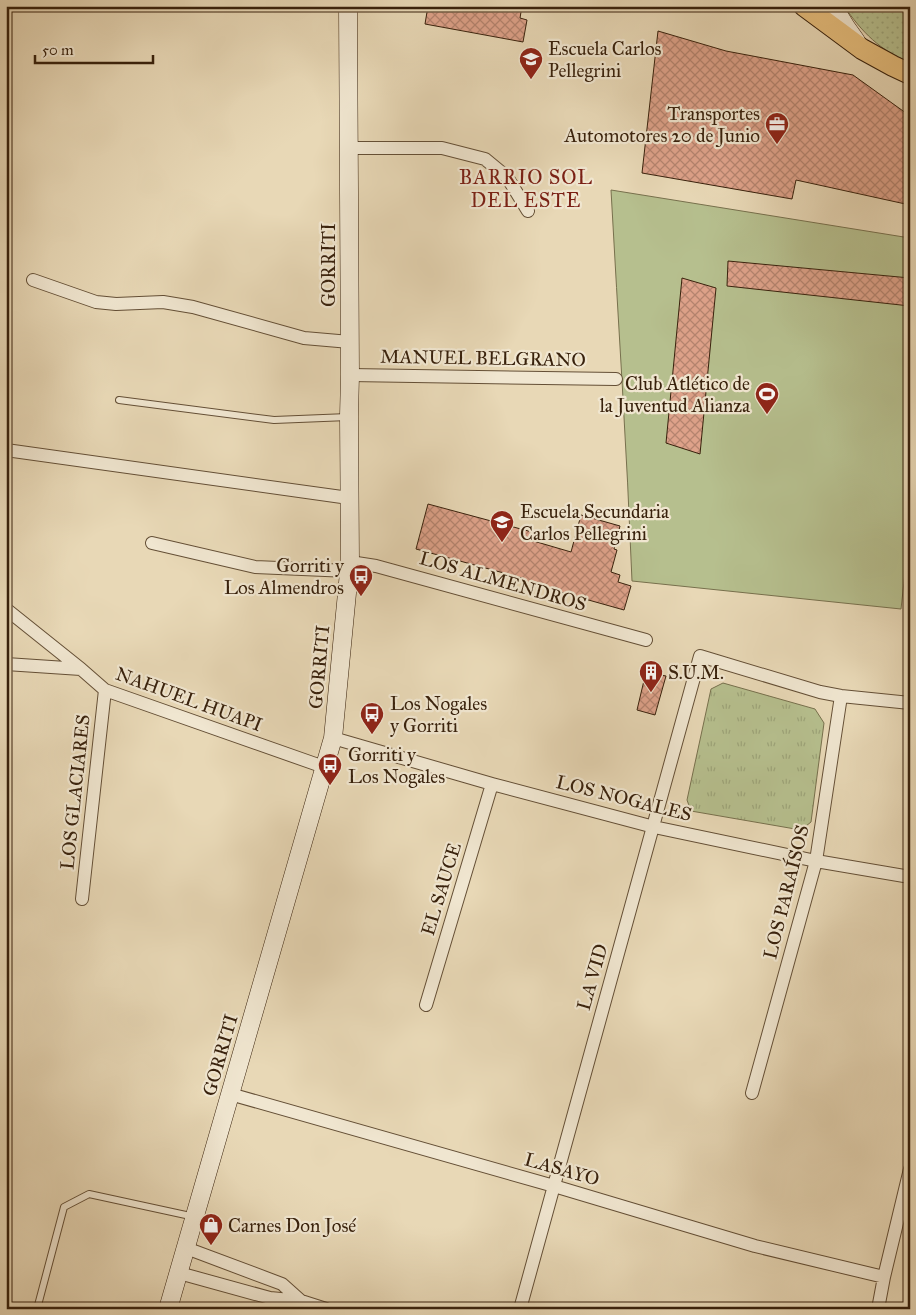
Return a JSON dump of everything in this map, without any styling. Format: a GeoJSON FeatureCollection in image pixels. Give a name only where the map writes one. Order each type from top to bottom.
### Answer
{"type":"FeatureCollection","features":[{"type":"Feature","properties":{"kind":"main road"},"geometry":{"type":"LineString","coordinates":[[804,6],[862,49],[910,74]]}},
{"type":"Feature","properties":{"kind":"street","name":"GORRITI"},"geometry":{"type":"LineString","coordinates":[[168,1309],[333,738],[349,566],[348,6]]}},
{"type":"Feature","properties":{"kind":"street"},"geometry":{"type":"LineString","coordinates":[[833,6],[846,28],[862,49]]}},
{"type":"Feature","properties":{"kind":"street"},"geometry":{"type":"LineString","coordinates":[[348,148],[442,148],[485,159],[507,177],[528,211]]}},
{"type":"Feature","properties":{"kind":"street"},"geometry":{"type":"LineString","coordinates":[[33,280],[96,302],[116,304],[163,302],[193,306],[304,338],[350,342]]}},
{"type":"Feature","properties":{"kind":"street","name":"MANUEL BELGRANO"},"geometry":{"type":"LineString","coordinates":[[350,375],[616,379]]}},
{"type":"Feature","properties":{"kind":"street"},"geometry":{"type":"LineString","coordinates":[[6,450],[349,498]]}},
{"type":"Feature","properties":{"kind":"street","name":"LOS ALMENDROS"},"geometry":{"type":"LineString","coordinates":[[152,543],[255,567],[376,566],[646,640]]}},
{"type":"Feature","properties":{"kind":"street","name":"NAHUEL HUAPI"},"geometry":{"type":"LineString","coordinates":[[6,609],[105,690],[324,766]]}},
{"type":"Feature","properties":{"kind":"street","name":"LA VID"},"geometry":{"type":"LineString","coordinates":[[520,1309],[700,656],[820,692],[841,696]]}},
{"type":"Feature","properties":{"kind":"street"},"geometry":{"type":"LineString","coordinates":[[6,664],[81,669]]}},
{"type":"Feature","properties":{"kind":"street","name":"LOS GLACIARES"},"geometry":{"type":"LineString","coordinates":[[82,899],[105,690]]}},
{"type":"Feature","properties":{"kind":"street"},"geometry":{"type":"LineString","coordinates":[[841,696],[910,703]]}},
{"type":"Feature","properties":{"kind":"street","name":"LOS PARAÍSOS"},"geometry":{"type":"LineString","coordinates":[[752,1093],[816,861],[841,696]]}},
{"type":"Feature","properties":{"kind":"street","name":"LOS NOGALES"},"geometry":{"type":"LineString","coordinates":[[333,738],[492,784],[654,827],[816,861],[910,878]]}},
{"type":"Feature","properties":{"kind":"street","name":"EL SAUCE"},"geometry":{"type":"LineString","coordinates":[[426,1005],[492,784]]}},
{"type":"Feature","properties":{"kind":"street","name":"LASAYO"},"geometry":{"type":"LineString","coordinates":[[230,1094],[554,1186],[755,1246],[884,1277]]}},
{"type":"Feature","properties":{"kind":"street"},"geometry":{"type":"LineString","coordinates":[[878,1309],[910,1169]]}},
{"type":"Feature","properties":{"kind":"street"},"geometry":{"type":"LineString","coordinates":[[186,1248],[282,1284],[301,1301]]}},
{"type":"Feature","properties":{"kind":"street"},"geometry":{"type":"LineString","coordinates":[[179,1274],[270,1298],[301,1301],[326,1309]]}},
{"type":"Feature","properties":{"kind":"lane"},"geometry":{"type":"LineString","coordinates":[[119,400],[274,420],[349,416]]}},
{"type":"Feature","properties":{"kind":"lane"},"geometry":{"type":"LineString","coordinates":[[37,1309],[64,1208],[89,1194],[195,1217]]}},
{"type":"Feature","properties":{"kind":"green space"},"geometry":{"type":"Polygon","coordinates":[[[844,6],[910,6],[910,62],[890,53],[872,40],[844,6]]]}},
{"type":"Feature","properties":{"kind":"green space","name":"Club Atlético de la Juventud Alianza"},"geometry":{"type":"Polygon","coordinates":[[[611,190],[910,238],[910,527],[901,609],[632,581],[611,190]]]}},
{"type":"Feature","properties":{"kind":"green space"},"geometry":{"type":"Polygon","coordinates":[[[723,683],[815,709],[824,723],[811,822],[801,830],[691,811],[687,800],[711,689],[723,683]]]}},
{"type":"Feature","properties":{"kind":"building"},"geometry":{"type":"Polygon","coordinates":[[[428,6],[522,6],[520,18],[527,20],[523,42],[425,24],[428,6]]]}},
{"type":"Feature","properties":{"kind":"building","name":"Transportes Automotores 20 de Junio"},"geometry":{"type":"Polygon","coordinates":[[[658,31],[726,51],[853,75],[910,116],[910,205],[796,180],[792,199],[642,173],[658,31]]]}},
{"type":"Feature","properties":{"kind":"building"},"geometry":{"type":"Polygon","coordinates":[[[728,261],[910,278],[910,306],[727,286],[728,261]]]}},
{"type":"Feature","properties":{"kind":"building"},"geometry":{"type":"Polygon","coordinates":[[[682,278],[716,288],[700,454],[666,443],[682,278]]]}},
{"type":"Feature","properties":{"kind":"building"},"geometry":{"type":"Polygon","coordinates":[[[428,504],[532,532],[530,540],[571,552],[581,515],[620,526],[614,549],[617,550],[611,572],[620,575],[618,582],[631,586],[624,610],[521,581],[522,578],[416,549],[428,504]]]}},
{"type":"Feature","properties":{"kind":"building","name":"S.U.M."},"geometry":{"type":"Polygon","coordinates":[[[646,672],[666,676],[655,715],[637,710],[646,672]]]}},
{"type":"Feature","properties":{"kind":"place","name":"Escuela Carlos Pellegrini"},"geometry":{"type":"Point","coordinates":[531,80]}},
{"type":"Feature","properties":{"kind":"place","name":"Transportes Automotores 20 de Junio"},"geometry":{"type":"Point","coordinates":[777,145]}},
{"type":"Feature","properties":{"kind":"place","name":"Club Atlético de la Juventud Alianza"},"geometry":{"type":"Point","coordinates":[767,415]}},
{"type":"Feature","properties":{"kind":"place","name":"Escuela Secundaria Carlos Pellegrini"},"geometry":{"type":"Point","coordinates":[502,543]}},
{"type":"Feature","properties":{"kind":"place","name":"Gorriti y Los Almendros"},"geometry":{"type":"Point","coordinates":[361,597]}},
{"type":"Feature","properties":{"kind":"place","name":"S.U.M."},"geometry":{"type":"Point","coordinates":[651,693]}},
{"type":"Feature","properties":{"kind":"place","name":"Los Nogales y Gorriti"},"geometry":{"type":"Point","coordinates":[372,735]}},
{"type":"Feature","properties":{"kind":"place","name":"Gorriti y Los Nogales"},"geometry":{"type":"Point","coordinates":[330,786]}},
{"type":"Feature","properties":{"kind":"place","name":"Carnes Don José"},"geometry":{"type":"Point","coordinates":[211,1246]}},
{"type":"Feature","properties":{"kind":"district","name":"BARRIO SOL DEL ESTE"},"geometry":{"type":"Point","coordinates":[526,188]}}]}
